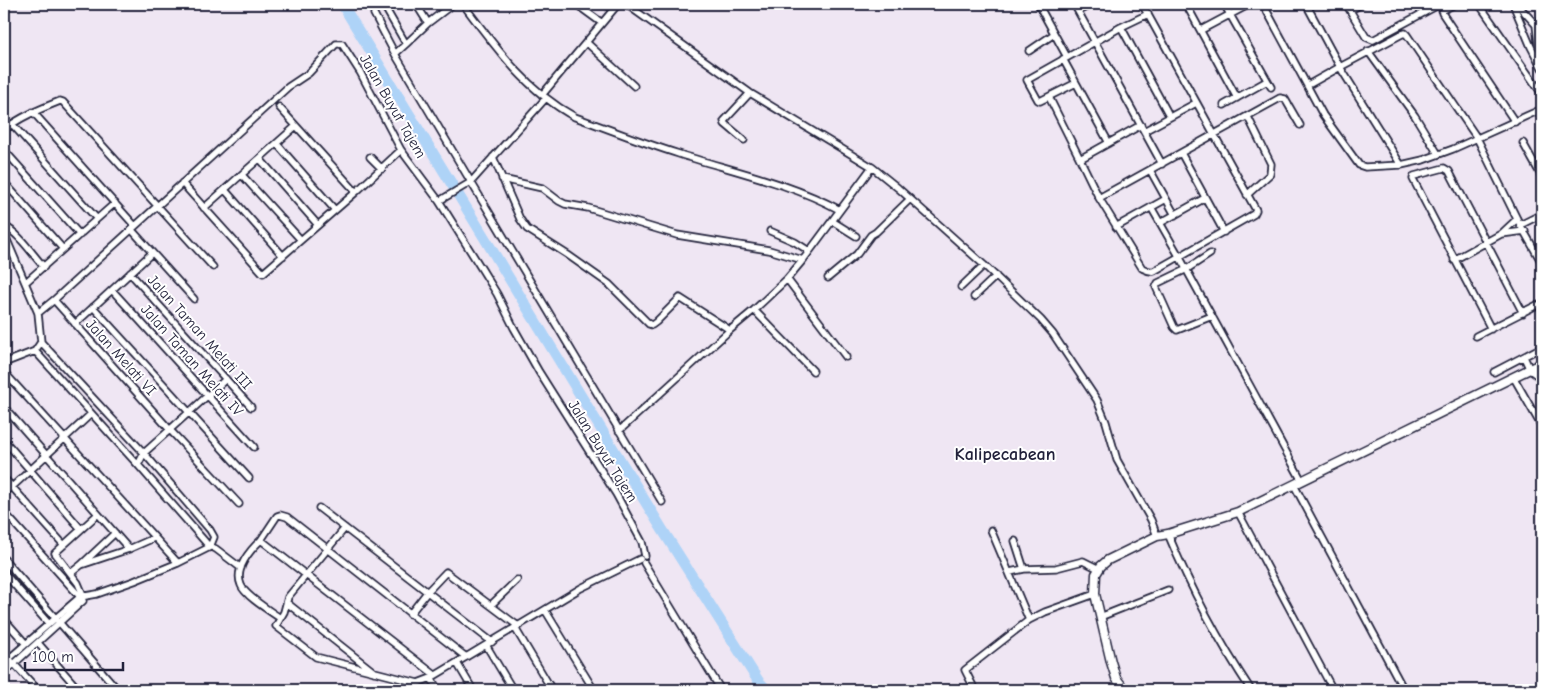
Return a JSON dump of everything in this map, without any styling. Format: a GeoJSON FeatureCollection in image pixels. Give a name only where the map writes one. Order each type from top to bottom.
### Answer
{"type":"FeatureCollection","features":[{"type":"Feature","properties":{"kind":"street"},"geometry":{"type":"LineString","coordinates":[[383,4],[406,44]]}},
{"type":"Feature","properties":{"kind":"street"},"geometry":{"type":"LineString","coordinates":[[416,4],[428,23]]}},
{"type":"Feature","properties":{"kind":"street"},"geometry":{"type":"LineString","coordinates":[[395,54],[428,23],[453,4]]}},
{"type":"Feature","properties":{"kind":"street"},"geometry":{"type":"LineString","coordinates":[[463,4],[511,66],[544,97],[574,117],[676,154],[794,189],[824,201],[840,210]]}},
{"type":"Feature","properties":{"kind":"street"},"geometry":{"type":"LineString","coordinates":[[576,4],[602,23]]}},
{"type":"Feature","properties":{"kind":"street"},"geometry":{"type":"LineString","coordinates":[[441,200],[470,183],[493,158],[618,4]]}},
{"type":"Feature","properties":{"kind":"street"},"geometry":{"type":"LineString","coordinates":[[626,4],[750,93],[872,167],[984,265],[1041,320],[1054,334],[1097,400],[1106,422],[1116,460],[1151,520],[1157,536]]}},
{"type":"Feature","properties":{"kind":"street"},"geometry":{"type":"LineString","coordinates":[[1038,4],[1076,83],[1109,143]]}},
{"type":"Feature","properties":{"kind":"street"},"geometry":{"type":"LineString","coordinates":[[1074,4],[1162,164]]}},
{"type":"Feature","properties":{"kind":"street"},"geometry":{"type":"LineString","coordinates":[[1078,11],[1093,4]]}},
{"type":"Feature","properties":{"kind":"street"},"geometry":{"type":"LineString","coordinates":[[1049,97],[1099,198],[1142,268],[1150,271],[1154,270],[1180,258],[1255,213],[1256,210],[1142,4]]}},
{"type":"Feature","properties":{"kind":"street"},"geometry":{"type":"LineString","coordinates":[[1186,4],[1237,98]]}},
{"type":"Feature","properties":{"kind":"street"},"geometry":{"type":"LineString","coordinates":[[1224,4],[1271,88]]}},
{"type":"Feature","properties":{"kind":"street"},"geometry":{"type":"LineString","coordinates":[[1201,30],[1250,4]]}},
{"type":"Feature","properties":{"kind":"street"},"geometry":{"type":"LineString","coordinates":[[1263,4],[1323,115],[1359,165],[1365,167],[1417,161],[1478,141],[1542,109]]}},
{"type":"Feature","properties":{"kind":"street"},"geometry":{"type":"LineString","coordinates":[[1306,4],[1340,66],[1401,164]]}},
{"type":"Feature","properties":{"kind":"street"},"geometry":{"type":"LineString","coordinates":[[1362,4],[1348,7],[1366,37],[1373,40],[1440,4]]}},
{"type":"Feature","properties":{"kind":"street"},"geometry":{"type":"LineString","coordinates":[[1455,4],[1443,10],[1442,13],[1515,122]]}},
{"type":"Feature","properties":{"kind":"street"},"geometry":{"type":"LineString","coordinates":[[1479,4],[1542,94]]}},
{"type":"Feature","properties":{"kind":"street"},"geometry":{"type":"LineString","coordinates":[[1513,4],[1531,47],[1541,65]]}},
{"type":"Feature","properties":{"kind":"street"},"geometry":{"type":"LineString","coordinates":[[1517,4],[1536,25],[1541,65]]}},
{"type":"Feature","properties":{"kind":"street"},"geometry":{"type":"LineString","coordinates":[[374,14],[470,183],[662,502]]}},
{"type":"Feature","properties":{"kind":"street"},"geometry":{"type":"LineString","coordinates":[[1076,83],[1042,101],[1038,100],[1027,80],[1120,27],[1148,14]]}},
{"type":"Feature","properties":{"kind":"street"},"geometry":{"type":"LineString","coordinates":[[1536,25],[1542,18]]}},
{"type":"Feature","properties":{"kind":"street"},"geometry":{"type":"LineString","coordinates":[[1120,27],[1170,117]]}},
{"type":"Feature","properties":{"kind":"street"},"geometry":{"type":"LineString","coordinates":[[1028,51],[1054,34]]}},
{"type":"Feature","properties":{"kind":"street"},"geometry":{"type":"LineString","coordinates":[[1308,85],[1368,51],[1402,34],[1408,35],[1483,149],[1519,222],[1542,263]]}},
{"type":"Feature","properties":{"kind":"street"},"geometry":{"type":"LineString","coordinates":[[586,42],[634,86]]}},
{"type":"Feature","properties":{"kind":"street","name":"Jalan Buyut Tajem"},"geometry":{"type":"LineString","coordinates":[[38,313],[288,87],[309,74],[338,43],[342,44],[360,72],[401,150],[441,200],[498,294],[514,328],[539,372],[616,494],[642,542],[643,560],[721,690]]}},
{"type":"Feature","properties":{"kind":"street"},"geometry":{"type":"LineString","coordinates":[[1368,51],[1408,106],[1438,154]]}},
{"type":"Feature","properties":{"kind":"street"},"geometry":{"type":"LineString","coordinates":[[1224,105],[1268,81]]}},
{"type":"Feature","properties":{"kind":"street"},"geometry":{"type":"LineString","coordinates":[[744,140],[724,121],[750,93]]}},
{"type":"Feature","properties":{"kind":"street"},"geometry":{"type":"LineString","coordinates":[[1099,198],[1282,98],[1285,99],[1300,126]]}},
{"type":"Feature","properties":{"kind":"street"},"geometry":{"type":"LineString","coordinates":[[4,130],[33,112],[60,101],[63,102],[213,267]]}},
{"type":"Feature","properties":{"kind":"street"},"geometry":{"type":"LineString","coordinates":[[1080,159],[1109,143],[1170,117],[1196,103]]}},
{"type":"Feature","properties":{"kind":"street"},"geometry":{"type":"LineString","coordinates":[[279,107],[356,192]]}},
{"type":"Feature","properties":{"kind":"street"},"geometry":{"type":"LineString","coordinates":[[33,112],[115,204],[152,252],[194,299]]}},
{"type":"Feature","properties":{"kind":"street"},"geometry":{"type":"LineString","coordinates":[[1247,195],[1270,174],[1271,170],[1271,164],[1248,117]]}},
{"type":"Feature","properties":{"kind":"street"},"geometry":{"type":"LineString","coordinates":[[12,124],[97,219]]}},
{"type":"Feature","properties":{"kind":"street"},"geometry":{"type":"LineString","coordinates":[[204,208],[296,126]]}},
{"type":"Feature","properties":{"kind":"street"},"geometry":{"type":"LineString","coordinates":[[1523,143],[1542,177]]}},
{"type":"Feature","properties":{"kind":"street"},"geometry":{"type":"LineString","coordinates":[[277,144],[335,210]]}},
{"type":"Feature","properties":{"kind":"street"},"geometry":{"type":"LineString","coordinates":[[4,150],[80,234]]}},
{"type":"Feature","properties":{"kind":"street"},"geometry":{"type":"LineString","coordinates":[[182,183],[262,273],[382,169],[401,150]]}},
{"type":"Feature","properties":{"kind":"street"},"geometry":{"type":"LineString","coordinates":[[1181,154],[1224,232]]}},
{"type":"Feature","properties":{"kind":"street"},"geometry":{"type":"LineString","coordinates":[[370,157],[382,169]]}},
{"type":"Feature","properties":{"kind":"street"},"geometry":{"type":"LineString","coordinates":[[493,158],[520,219],[527,229],[609,284],[649,324],[652,325],[656,322],[680,298],[730,330]]}},
{"type":"Feature","properties":{"kind":"street"},"geometry":{"type":"LineString","coordinates":[[260,159],[318,225]]}},
{"type":"Feature","properties":{"kind":"street"},"geometry":{"type":"LineString","coordinates":[[619,431],[786,279],[803,260],[872,167]]}},
{"type":"Feature","properties":{"kind":"street"},"geometry":{"type":"LineString","coordinates":[[1491,329],[1413,179],[1414,176],[1446,168],[1522,312]]}},
{"type":"Feature","properties":{"kind":"street"},"geometry":{"type":"LineString","coordinates":[[1150,170],[1175,215]]}},
{"type":"Feature","properties":{"kind":"street"},"geometry":{"type":"LineString","coordinates":[[242,175],[301,240]]}},
{"type":"Feature","properties":{"kind":"street"},"geometry":{"type":"LineString","coordinates":[[502,179],[542,188],[559,202],[565,204],[588,208],[677,235],[769,250],[803,260]]}},
{"type":"Feature","properties":{"kind":"street"},"geometry":{"type":"LineString","coordinates":[[4,182],[63,249]]}},
{"type":"Feature","properties":{"kind":"street"},"geometry":{"type":"LineString","coordinates":[[225,190],[282,256]]}},
{"type":"Feature","properties":{"kind":"street"},"geometry":{"type":"LineString","coordinates":[[1160,223],[1205,198]]}},
{"type":"Feature","properties":{"kind":"street"},"geometry":{"type":"LineString","coordinates":[[828,278],[856,254],[871,235],[910,199]]}},
{"type":"Feature","properties":{"kind":"street"},"geometry":{"type":"LineString","coordinates":[[1116,227],[1166,199]]}},
{"type":"Feature","properties":{"kind":"street"},"geometry":{"type":"LineString","coordinates":[[26,282],[115,204]]}},
{"type":"Feature","properties":{"kind":"street"},"geometry":{"type":"LineString","coordinates":[[1151,207],[1212,316],[1404,690]]}},
{"type":"Feature","properties":{"kind":"street"},"geometry":{"type":"LineString","coordinates":[[1454,260],[1519,222],[1542,214]]}},
{"type":"Feature","properties":{"kind":"street"},"geometry":{"type":"LineString","coordinates":[[832,221],[856,236]]}},
{"type":"Feature","properties":{"kind":"street"},"geometry":{"type":"LineString","coordinates":[[4,226],[24,244],[44,267]]}},
{"type":"Feature","properties":{"kind":"street"},"geometry":{"type":"LineString","coordinates":[[1500,234],[1525,231]]}},
{"type":"Feature","properties":{"kind":"street"},"geometry":{"type":"LineString","coordinates":[[770,232],[795,242],[809,252]]}},
{"type":"Feature","properties":{"kind":"street"},"geometry":{"type":"LineString","coordinates":[[4,233],[38,313],[41,342],[144,453],[213,534],[213,548]]}},
{"type":"Feature","properties":{"kind":"street"},"geometry":{"type":"LineString","coordinates":[[75,324],[152,252]]}},
{"type":"Feature","properties":{"kind":"street"},"geometry":{"type":"LineString","coordinates":[[1210,254],[1158,284],[1156,287],[1174,327],[1179,329],[1212,316]]}},
{"type":"Feature","properties":{"kind":"street"},"geometry":{"type":"LineString","coordinates":[[961,287],[984,265]]}},
{"type":"Feature","properties":{"kind":"street","name":"Jalan Taman Melati III"},"geometry":{"type":"LineString","coordinates":[[130,273],[251,407]]}},
{"type":"Feature","properties":{"kind":"street"},"geometry":{"type":"LineString","coordinates":[[974,298],[996,276]]}},
{"type":"Feature","properties":{"kind":"street"},"geometry":{"type":"LineString","coordinates":[[786,279],[846,357]]}},
{"type":"Feature","properties":{"kind":"street","name":"Jalan Taman Melati IV"},"geometry":{"type":"LineString","coordinates":[[112,290],[254,447]]}},
{"type":"Feature","properties":{"kind":"street","name":"Jalan Melati VI"},"geometry":{"type":"LineString","coordinates":[[54,300],[239,504]]}},
{"type":"Feature","properties":{"kind":"street"},"geometry":{"type":"LineString","coordinates":[[1476,336],[1537,305]]}},
{"type":"Feature","properties":{"kind":"street"},"geometry":{"type":"LineString","coordinates":[[93,307],[249,478]]}},
{"type":"Feature","properties":{"kind":"street"},"geometry":{"type":"LineString","coordinates":[[754,310],[813,372]]}},
{"type":"Feature","properties":{"kind":"street"},"geometry":{"type":"LineString","coordinates":[[4,363],[35,351],[41,342]]}},
{"type":"Feature","properties":{"kind":"street"},"geometry":{"type":"LineString","coordinates":[[1494,372],[1542,347]]}},
{"type":"Feature","properties":{"kind":"street"},"geometry":{"type":"LineString","coordinates":[[35,351],[213,548],[240,568]]}},
{"type":"Feature","properties":{"kind":"street"},"geometry":{"type":"LineString","coordinates":[[1524,357],[1530,370],[1542,379]]}},
{"type":"Feature","properties":{"kind":"street"},"geometry":{"type":"LineString","coordinates":[[1125,690],[1118,682],[1114,673],[1095,594],[1095,580],[1099,569],[1108,560],[1157,536],[1238,512],[1542,363]]}},
{"type":"Feature","properties":{"kind":"street"},"geometry":{"type":"LineString","coordinates":[[4,372],[178,563]]}},
{"type":"Feature","properties":{"kind":"street"},"geometry":{"type":"LineString","coordinates":[[1514,378],[1542,427]]}},
{"type":"Feature","properties":{"kind":"street"},"geometry":{"type":"LineString","coordinates":[[138,465],[144,453],[226,379]]}},
{"type":"Feature","properties":{"kind":"street"},"geometry":{"type":"LineString","coordinates":[[4,407],[129,549]]}},
{"type":"Feature","properties":{"kind":"street"},"geometry":{"type":"LineString","coordinates":[[4,492],[12,487],[91,414]]}},
{"type":"Feature","properties":{"kind":"street"},"geometry":{"type":"LineString","coordinates":[[4,440],[81,529]]}},
{"type":"Feature","properties":{"kind":"street"},"geometry":{"type":"LineString","coordinates":[[4,478],[64,544]]}},
{"type":"Feature","properties":{"kind":"street"},"geometry":{"type":"LineString","coordinates":[[319,508],[492,642]]}},
{"type":"Feature","properties":{"kind":"street"},"geometry":{"type":"LineString","coordinates":[[4,512],[82,598]]}},
{"type":"Feature","properties":{"kind":"street"},"geometry":{"type":"LineString","coordinates":[[1238,512],[1333,690]]}},
{"type":"Feature","properties":{"kind":"street"},"geometry":{"type":"LineString","coordinates":[[82,598],[81,588],[55,553],[98,514]]}},
{"type":"Feature","properties":{"kind":"street"},"geometry":{"type":"LineString","coordinates":[[280,618],[248,593],[241,585],[240,568],[277,516],[283,515],[466,657]]}},
{"type":"Feature","properties":{"kind":"street"},"geometry":{"type":"LineString","coordinates":[[345,528],[290,595],[276,626],[316,658],[418,683],[433,677],[581,588],[643,560]]}},
{"type":"Feature","properties":{"kind":"street"},"geometry":{"type":"LineString","coordinates":[[992,530],[1029,620]]}},
{"type":"Feature","properties":{"kind":"street"},"geometry":{"type":"LineString","coordinates":[[71,573],[115,533]]}},
{"type":"Feature","properties":{"kind":"street"},"geometry":{"type":"LineString","coordinates":[[1168,534],[1185,574],[1211,624],[1251,690]]}},
{"type":"Feature","properties":{"kind":"street"},"geometry":{"type":"LineString","coordinates":[[81,565],[129,549],[154,538]]}},
{"type":"Feature","properties":{"kind":"street"},"geometry":{"type":"LineString","coordinates":[[261,540],[433,677],[438,690]]}},
{"type":"Feature","properties":{"kind":"street"},"geometry":{"type":"LineString","coordinates":[[1015,541],[1024,570]]}},
{"type":"Feature","properties":{"kind":"street"},"geometry":{"type":"LineString","coordinates":[[4,673],[38,643],[58,620],[82,598],[134,581],[213,548]]}},
{"type":"Feature","properties":{"kind":"street"},"geometry":{"type":"LineString","coordinates":[[4,559],[118,690]]}},
{"type":"Feature","properties":{"kind":"street"},"geometry":{"type":"LineString","coordinates":[[1010,572],[1054,568],[1083,561],[1099,569]]}},
{"type":"Feature","properties":{"kind":"street"},"geometry":{"type":"LineString","coordinates":[[11,568],[4,573],[49,624]]}},
{"type":"Feature","properties":{"kind":"street"},"geometry":{"type":"LineString","coordinates":[[410,614],[446,572],[491,605],[516,627],[552,690]]}},
{"type":"Feature","properties":{"kind":"street"},"geometry":{"type":"LineString","coordinates":[[491,605],[517,580]]}},
{"type":"Feature","properties":{"kind":"street"},"geometry":{"type":"LineString","coordinates":[[1100,617],[1168,590]]}},
{"type":"Feature","properties":{"kind":"street"},"geometry":{"type":"LineString","coordinates":[[975,690],[965,670],[1029,620],[1045,612],[1095,594]]}},
{"type":"Feature","properties":{"kind":"street"},"geometry":{"type":"LineString","coordinates":[[287,603],[376,674]]}},
{"type":"Feature","properties":{"kind":"street"},"geometry":{"type":"LineString","coordinates":[[545,610],[594,690]]}},
{"type":"Feature","properties":{"kind":"street"},"geometry":{"type":"LineString","coordinates":[[4,619],[26,644]]}},
{"type":"Feature","properties":{"kind":"street"},"geometry":{"type":"LineString","coordinates":[[6,661],[49,624],[58,620]]}},
{"type":"Feature","properties":{"kind":"street"},"geometry":{"type":"LineString","coordinates":[[38,643],[79,690]]}},
{"type":"Feature","properties":{"kind":"street"},"geometry":{"type":"LineString","coordinates":[[486,645],[512,690]]}},
{"type":"Feature","properties":{"kind":"street"},"geometry":{"type":"LineString","coordinates":[[4,653],[6,661]]}},
{"type":"Feature","properties":{"kind":"street"},"geometry":{"type":"LineString","coordinates":[[6,661],[14,664],[38,690]]}},
{"type":"Feature","properties":{"kind":"street"},"geometry":{"type":"LineString","coordinates":[[457,663],[473,690]]}},
{"type":"Feature","properties":{"kind":"waterway"},"geometry":{"type":"LineString","coordinates":[[342,4],[662,529],[759,682],[767,690]]}},
{"type":"Feature","properties":{"kind":"district","name":"Kalipecabean"},"geometry":{"type":"Point","coordinates":[1005,454]}}]}
